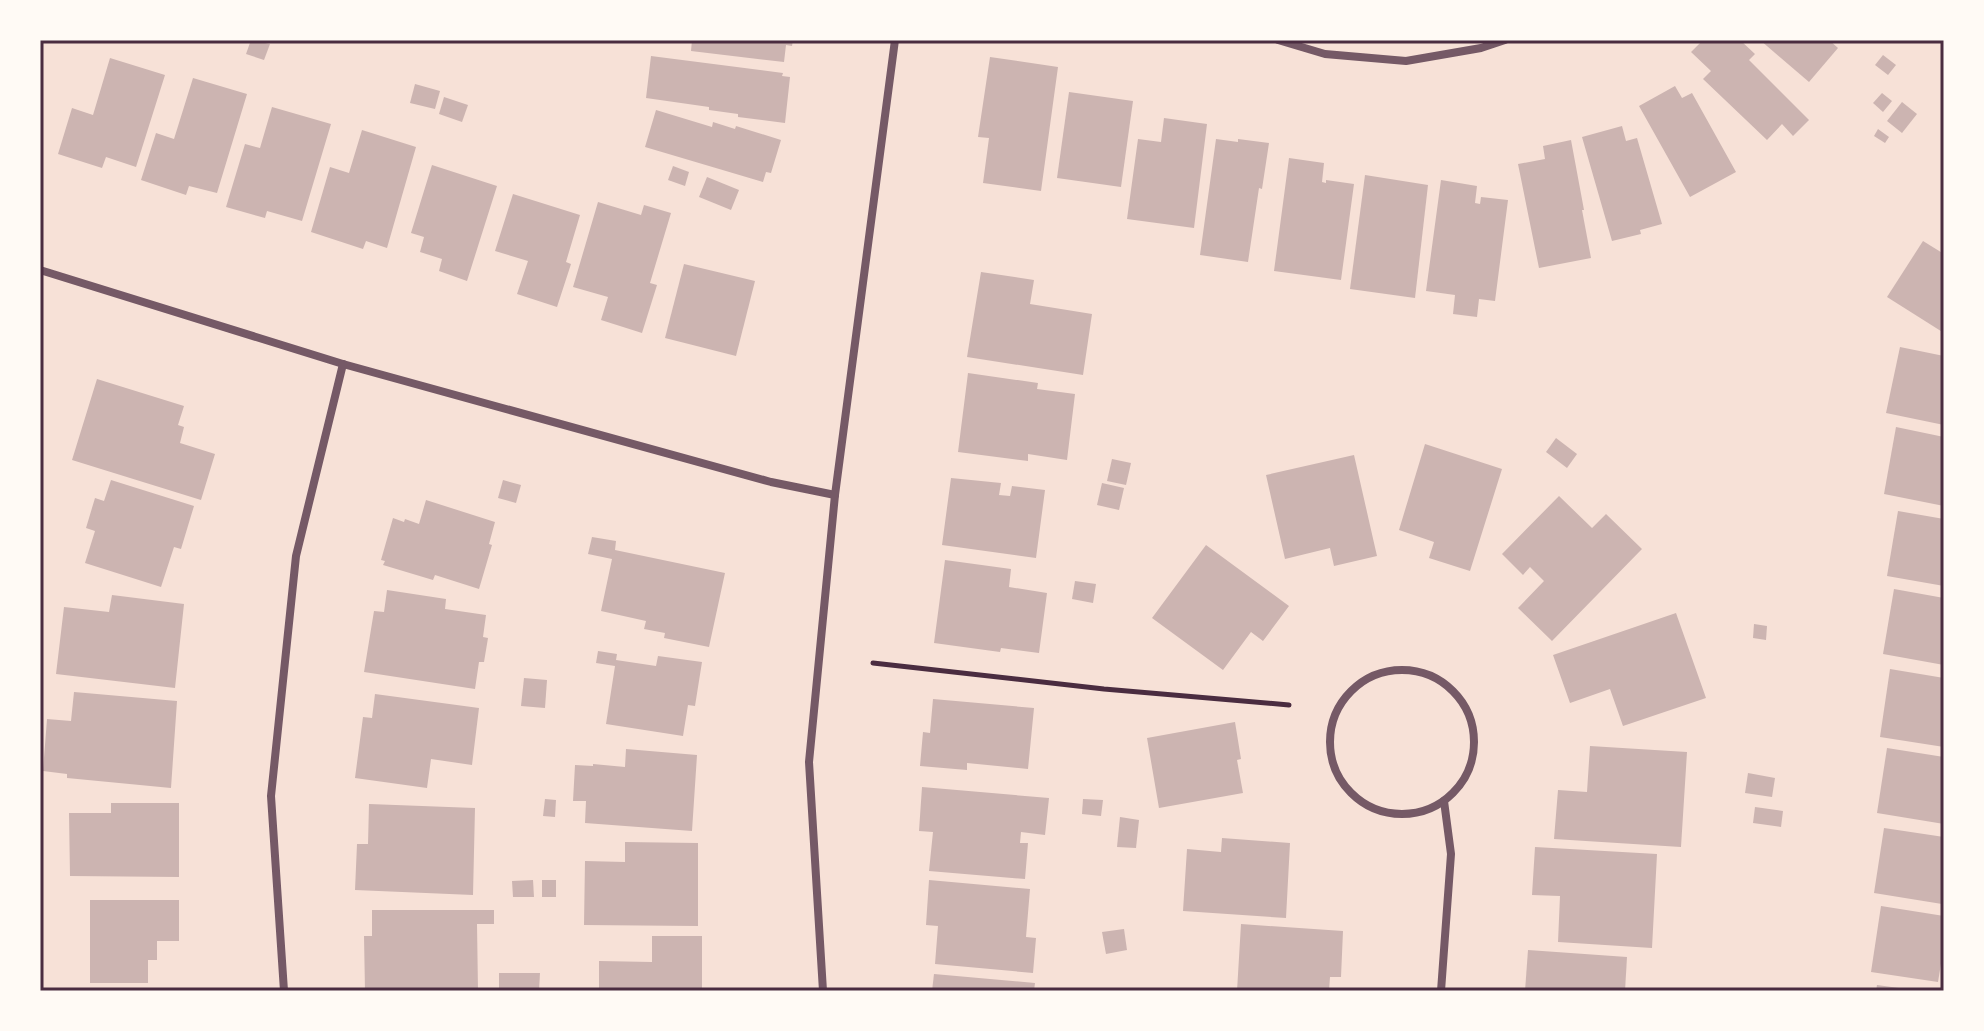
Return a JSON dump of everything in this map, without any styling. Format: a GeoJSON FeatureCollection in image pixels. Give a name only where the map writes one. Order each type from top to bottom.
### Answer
{"type":"FeatureCollection","features":[{"type":"Feature","properties":{"kind":"street"},"geometry":{"type":"LineString","coordinates":[[823,991],[809,762],[835,495],[895,40]]}},
{"type":"Feature","properties":{"kind":"street"},"geometry":{"type":"LineString","coordinates":[[1278,40],[1325,54],[1406,61],[1481,48],[1505,40]]}},
{"type":"Feature","properties":{"kind":"street"},"geometry":{"type":"LineString","coordinates":[[40,270],[343,364],[771,482],[835,495]]}},
{"type":"Feature","properties":{"kind":"street"},"geometry":{"type":"LineString","coordinates":[[284,991],[271,796],[296,556],[343,364]]}},
{"type":"Feature","properties":{"kind":"street"},"geometry":{"type":"LineString","coordinates":[[1396,668],[1431,674],[1452,688],[1467,708],[1474,732],[1474,757],[1462,784],[1444,801],[1428,810],[1403,815],[1378,811],[1352,795],[1337,775],[1329,750],[1329,733],[1337,709],[1345,695],[1372,675],[1396,668]]}},
{"type":"Feature","properties":{"kind":"street"},"geometry":{"type":"LineString","coordinates":[[1441,991],[1451,854],[1444,801]]}},
{"type":"Feature","properties":{"kind":"path"},"geometry":{"type":"LineString","coordinates":[[873,663],[1104,689],[1289,705]]}},
{"type":"Feature","properties":{"kind":"building"},"geometry":{"type":"Polygon","coordinates":[[[251,40],[270,44],[264,60],[246,54],[251,40]]]}},
{"type":"Feature","properties":{"kind":"building"},"geometry":{"type":"Polygon","coordinates":[[[692,40],[793,40],[792,46],[786,45],[784,62],[691,51],[692,40]]]}},
{"type":"Feature","properties":{"kind":"building"},"geometry":{"type":"Polygon","coordinates":[[[1703,40],[1740,40],[1755,54],[1749,60],[1809,120],[1793,136],[1782,124],[1767,140],[1703,79],[1711,71],[1691,52],[1703,40]]]}},
{"type":"Feature","properties":{"kind":"building"},"geometry":{"type":"Polygon","coordinates":[[[1760,40],[1829,40],[1838,48],[1809,82],[1760,40]]]}},
{"type":"Feature","properties":{"kind":"building"},"geometry":{"type":"Polygon","coordinates":[[[1883,55],[1896,65],[1888,75],[1875,65],[1883,55]]]}},
{"type":"Feature","properties":{"kind":"building"},"geometry":{"type":"Polygon","coordinates":[[[651,56],[783,73],[782,76],[790,77],[785,123],[738,117],[738,114],[709,110],[709,107],[646,98],[651,56]]]}},
{"type":"Feature","properties":{"kind":"building"},"geometry":{"type":"Polygon","coordinates":[[[990,57],[1058,67],[1041,191],[983,183],[989,138],[978,137],[990,57]]]}},
{"type":"Feature","properties":{"kind":"building"},"geometry":{"type":"Polygon","coordinates":[[[110,58],[165,75],[136,167],[106,157],[102,168],[58,154],[72,108],[93,115],[110,58]]]}},
{"type":"Feature","properties":{"kind":"building"},"geometry":{"type":"Polygon","coordinates":[[[193,78],[247,94],[217,193],[189,186],[186,195],[141,180],[156,133],[174,139],[193,78]]]}},
{"type":"Feature","properties":{"kind":"building"},"geometry":{"type":"Polygon","coordinates":[[[415,84],[440,91],[435,109],[410,103],[415,84]]]}},
{"type":"Feature","properties":{"kind":"building"},"geometry":{"type":"Polygon","coordinates":[[[1675,86],[1682,98],[1692,93],[1736,172],[1690,197],[1639,106],[1675,86]]]}},
{"type":"Feature","properties":{"kind":"building"},"geometry":{"type":"Polygon","coordinates":[[[1069,92],[1133,101],[1121,187],[1057,178],[1069,92]]]}},
{"type":"Feature","properties":{"kind":"building"},"geometry":{"type":"Polygon","coordinates":[[[1882,93],[1892,101],[1883,112],[1873,103],[1882,93]]]}},
{"type":"Feature","properties":{"kind":"building"},"geometry":{"type":"Polygon","coordinates":[[[444,97],[468,105],[462,122],[439,114],[444,97]]]}},
{"type":"Feature","properties":{"kind":"building"},"geometry":{"type":"Polygon","coordinates":[[[1902,102],[1917,114],[1902,133],[1887,121],[1902,102]]]}},
{"type":"Feature","properties":{"kind":"building"},"geometry":{"type":"Polygon","coordinates":[[[272,107],[331,124],[302,221],[267,211],[265,218],[226,207],[245,144],[260,148],[272,107]]]}},
{"type":"Feature","properties":{"kind":"building"},"geometry":{"type":"Polygon","coordinates":[[[656,110],[712,127],[713,122],[735,129],[736,126],[781,140],[771,173],[766,172],[763,182],[645,147],[656,110]]]}},
{"type":"Feature","properties":{"kind":"building"},"geometry":{"type":"Polygon","coordinates":[[[1164,118],[1207,124],[1194,228],[1127,219],[1138,139],[1161,142],[1164,118]]]}},
{"type":"Feature","properties":{"kind":"building"},"geometry":{"type":"Polygon","coordinates":[[[1622,126],[1626,141],[1637,138],[1662,224],[1640,230],[1641,234],[1612,241],[1582,137],[1622,126]]]}},
{"type":"Feature","properties":{"kind":"building"},"geometry":{"type":"Polygon","coordinates":[[[1878,129],[1889,137],[1885,143],[1874,136],[1878,129]]]}},
{"type":"Feature","properties":{"kind":"building"},"geometry":{"type":"Polygon","coordinates":[[[362,130],[416,147],[387,248],[366,241],[363,249],[311,232],[330,167],[349,173],[362,130]]]}},
{"type":"Feature","properties":{"kind":"building"},"geometry":{"type":"Polygon","coordinates":[[[1216,139],[1269,143],[1248,262],[1200,255],[1216,139]]]}},
{"type":"Feature","properties":{"kind":"building"},"geometry":{"type":"Polygon","coordinates":[[[1571,140],[1591,258],[1539,268],[1518,164],[1545,159],[1543,146],[1571,140]]]}},
{"type":"Feature","properties":{"kind":"building"},"geometry":{"type":"Polygon","coordinates":[[[1289,158],[1324,163],[1322,182],[1354,184],[1341,280],[1274,271],[1289,158]]]}},
{"type":"Feature","properties":{"kind":"building"},"geometry":{"type":"Polygon","coordinates":[[[432,165],[497,186],[467,281],[439,271],[442,259],[420,252],[424,237],[411,233],[432,165]]]}},
{"type":"Feature","properties":{"kind":"building"},"geometry":{"type":"Polygon","coordinates":[[[673,166],[689,172],[685,186],[668,180],[673,166]]]}},
{"type":"Feature","properties":{"kind":"building"},"geometry":{"type":"Polygon","coordinates":[[[1365,175],[1428,185],[1415,298],[1350,289],[1365,175]]]}},
{"type":"Feature","properties":{"kind":"building"},"geometry":{"type":"Polygon","coordinates":[[[707,177],[739,190],[731,210],[699,197],[707,177]]]}},
{"type":"Feature","properties":{"kind":"building"},"geometry":{"type":"Polygon","coordinates":[[[1441,180],[1477,186],[1475,203],[1480,204],[1481,197],[1508,200],[1495,301],[1479,299],[1477,317],[1453,314],[1455,295],[1426,291],[1441,180]]]}},
{"type":"Feature","properties":{"kind":"building"},"geometry":{"type":"Polygon","coordinates":[[[513,194],[580,215],[566,262],[571,264],[557,307],[517,294],[528,261],[495,251],[513,194]]]}},
{"type":"Feature","properties":{"kind":"building"},"geometry":{"type":"Polygon","coordinates":[[[598,202],[641,215],[644,205],[671,213],[650,283],[657,285],[642,333],[601,320],[608,297],[573,287],[598,202]]]}},
{"type":"Feature","properties":{"kind":"building"},"geometry":{"type":"Polygon","coordinates":[[[1923,241],[1944,254],[1944,333],[1887,297],[1923,241]]]}},
{"type":"Feature","properties":{"kind":"building"},"geometry":{"type":"Polygon","coordinates":[[[684,264],[755,281],[736,356],[665,338],[684,264]]]}},
{"type":"Feature","properties":{"kind":"building"},"geometry":{"type":"Polygon","coordinates":[[[981,272],[1034,280],[1030,304],[1092,314],[1083,375],[967,357],[981,272]]]}},
{"type":"Feature","properties":{"kind":"building"},"geometry":{"type":"Polygon","coordinates":[[[1900,347],[1944,356],[1944,425],[1886,413],[1900,347]]]}},
{"type":"Feature","properties":{"kind":"building"},"geometry":{"type":"Polygon","coordinates":[[[968,373],[1038,383],[1037,389],[1075,394],[1067,460],[1028,454],[1028,461],[958,452],[968,373]]]}},
{"type":"Feature","properties":{"kind":"building"},"geometry":{"type":"Polygon","coordinates":[[[97,379],[184,406],[178,425],[184,427],[180,443],[215,454],[201,500],[72,460],[97,379]]]}},
{"type":"Feature","properties":{"kind":"building"},"geometry":{"type":"Polygon","coordinates":[[[1896,427],[1944,437],[1944,506],[1884,494],[1896,427]]]}},
{"type":"Feature","properties":{"kind":"building"},"geometry":{"type":"Polygon","coordinates":[[[1556,438],[1577,454],[1567,468],[1546,452],[1556,438]]]}},
{"type":"Feature","properties":{"kind":"building"},"geometry":{"type":"Polygon","coordinates":[[[1425,444],[1502,469],[1470,571],[1429,558],[1434,542],[1399,530],[1425,444]]]}},
{"type":"Feature","properties":{"kind":"building"},"geometry":{"type":"Polygon","coordinates":[[[1354,455],[1377,556],[1334,566],[1330,548],[1285,559],[1266,475],[1354,455]]]}},
{"type":"Feature","properties":{"kind":"building"},"geometry":{"type":"Polygon","coordinates":[[[1112,459],[1131,463],[1126,485],[1107,481],[1112,459]]]}},
{"type":"Feature","properties":{"kind":"building"},"geometry":{"type":"Polygon","coordinates":[[[951,478],[1001,483],[999,495],[1010,496],[1012,486],[1045,490],[1036,558],[942,545],[951,478]]]}},
{"type":"Feature","properties":{"kind":"building"},"geometry":{"type":"Polygon","coordinates":[[[111,480],[194,506],[181,549],[174,547],[161,587],[85,563],[95,531],[86,528],[95,498],[104,501],[111,480]]]}},
{"type":"Feature","properties":{"kind":"building"},"geometry":{"type":"Polygon","coordinates":[[[503,480],[521,485],[516,503],[498,498],[503,480]]]}},
{"type":"Feature","properties":{"kind":"building"},"geometry":{"type":"Polygon","coordinates":[[[1102,483],[1124,488],[1119,510],[1097,505],[1102,483]]]}},
{"type":"Feature","properties":{"kind":"building"},"geometry":{"type":"Polygon","coordinates":[[[1559,496],[1592,528],[1606,514],[1642,549],[1552,641],[1518,608],[1544,581],[1530,567],[1523,575],[1502,554],[1559,496]]]}},
{"type":"Feature","properties":{"kind":"building"},"geometry":{"type":"Polygon","coordinates":[[[426,500],[495,522],[489,544],[492,545],[479,589],[435,575],[433,580],[383,565],[385,561],[381,560],[393,518],[419,524],[426,500]]]}},
{"type":"Feature","properties":{"kind":"building"},"geometry":{"type":"Polygon","coordinates":[[[1898,511],[1944,519],[1944,586],[1887,576],[1898,511]]]}},
{"type":"Feature","properties":{"kind":"building"},"geometry":{"type":"Polygon","coordinates":[[[592,537],[616,541],[615,550],[725,573],[709,647],[664,638],[665,633],[644,629],[646,621],[601,611],[612,559],[588,554],[592,537]]]}},
{"type":"Feature","properties":{"kind":"building"},"geometry":{"type":"Polygon","coordinates":[[[1206,545],[1289,606],[1263,641],[1251,632],[1223,670],[1152,618],[1206,545]]]}},
{"type":"Feature","properties":{"kind":"building"},"geometry":{"type":"Polygon","coordinates":[[[945,560],[1011,569],[1009,587],[1047,593],[1039,653],[1001,648],[1000,652],[934,643],[945,560]]]}},
{"type":"Feature","properties":{"kind":"building"},"geometry":{"type":"Polygon","coordinates":[[[1075,581],[1096,584],[1093,603],[1072,599],[1075,581]]]}},
{"type":"Feature","properties":{"kind":"building"},"geometry":{"type":"Polygon","coordinates":[[[1894,589],[1944,598],[1944,665],[1883,654],[1894,589]]]}},
{"type":"Feature","properties":{"kind":"building"},"geometry":{"type":"Polygon","coordinates":[[[387,590],[446,599],[445,609],[486,615],[483,637],[488,638],[484,662],[479,662],[475,689],[364,672],[374,611],[384,612],[387,590]]]}},
{"type":"Feature","properties":{"kind":"building"},"geometry":{"type":"Polygon","coordinates":[[[112,595],[184,604],[175,688],[56,674],[64,607],[109,612],[112,595]]]}},
{"type":"Feature","properties":{"kind":"building"},"geometry":{"type":"Polygon","coordinates":[[[1676,613],[1706,698],[1623,726],[1610,689],[1570,703],[1553,655],[1676,613]]]}},
{"type":"Feature","properties":{"kind":"building"},"geometry":{"type":"Polygon","coordinates":[[[1754,624],[1767,626],[1766,640],[1753,638],[1754,624]]]}},
{"type":"Feature","properties":{"kind":"building"},"geometry":{"type":"Polygon","coordinates":[[[598,651],[617,654],[616,660],[656,666],[658,656],[702,662],[695,706],[688,705],[683,736],[606,724],[615,666],[596,663],[598,651]]]}},
{"type":"Feature","properties":{"kind":"building"},"geometry":{"type":"Polygon","coordinates":[[[1890,669],[1944,678],[1944,747],[1880,737],[1890,669]]]}},
{"type":"Feature","properties":{"kind":"building"},"geometry":{"type":"Polygon","coordinates":[[[524,678],[547,680],[545,708],[521,706],[524,678]]]}},
{"type":"Feature","properties":{"kind":"building"},"geometry":{"type":"Polygon","coordinates":[[[74,692],[177,701],[171,788],[67,778],[67,774],[43,771],[47,719],[71,721],[74,692]]]}},
{"type":"Feature","properties":{"kind":"building"},"geometry":{"type":"Polygon","coordinates":[[[375,694],[479,708],[472,765],[431,759],[427,788],[355,778],[363,717],[372,718],[375,694]]]}},
{"type":"Feature","properties":{"kind":"building"},"geometry":{"type":"Polygon","coordinates":[[[933,699],[1034,708],[1028,769],[967,763],[967,770],[920,766],[923,732],[930,733],[933,699]]]}},
{"type":"Feature","properties":{"kind":"building"},"geometry":{"type":"Polygon","coordinates":[[[1235,722],[1243,793],[1159,808],[1147,738],[1235,722]]]}},
{"type":"Feature","properties":{"kind":"building"},"geometry":{"type":"Polygon","coordinates":[[[1590,746],[1687,752],[1681,847],[1554,839],[1558,790],[1587,792],[1590,746]]]}},
{"type":"Feature","properties":{"kind":"building"},"geometry":{"type":"Polygon","coordinates":[[[1887,748],[1944,757],[1944,824],[1877,813],[1887,748]]]}},
{"type":"Feature","properties":{"kind":"building"},"geometry":{"type":"Polygon","coordinates":[[[626,749],[697,755],[692,831],[585,823],[586,801],[573,801],[575,765],[625,767],[626,749]]]}},
{"type":"Feature","properties":{"kind":"building"},"geometry":{"type":"Polygon","coordinates":[[[1748,773],[1775,778],[1772,797],[1745,793],[1748,773]]]}},
{"type":"Feature","properties":{"kind":"building"},"geometry":{"type":"Polygon","coordinates":[[[922,787],[1049,798],[1045,835],[1021,832],[1020,843],[1028,843],[1025,879],[929,871],[933,832],[919,831],[922,787]]]}},
{"type":"Feature","properties":{"kind":"building"},"geometry":{"type":"Polygon","coordinates":[[[545,799],[556,800],[555,817],[543,816],[545,799]]]}},
{"type":"Feature","properties":{"kind":"building"},"geometry":{"type":"Polygon","coordinates":[[[1083,799],[1103,800],[1101,816],[1082,814],[1083,799]]]}},
{"type":"Feature","properties":{"kind":"building"},"geometry":{"type":"Polygon","coordinates":[[[111,803],[179,803],[179,877],[70,876],[69,813],[111,813],[111,803]]]}},
{"type":"Feature","properties":{"kind":"building"},"geometry":{"type":"Polygon","coordinates":[[[369,804],[475,808],[473,895],[355,890],[357,844],[368,844],[369,804]]]}},
{"type":"Feature","properties":{"kind":"building"},"geometry":{"type":"Polygon","coordinates":[[[1755,807],[1783,811],[1781,827],[1753,823],[1755,807]]]}},
{"type":"Feature","properties":{"kind":"building"},"geometry":{"type":"Polygon","coordinates":[[[1120,817],[1139,820],[1136,848],[1117,847],[1120,817]]]}},
{"type":"Feature","properties":{"kind":"building"},"geometry":{"type":"Polygon","coordinates":[[[1884,828],[1944,837],[1942,904],[1874,893],[1884,828]]]}},
{"type":"Feature","properties":{"kind":"building"},"geometry":{"type":"Polygon","coordinates":[[[1222,838],[1290,843],[1286,918],[1183,911],[1187,849],[1221,852],[1222,838]]]}},
{"type":"Feature","properties":{"kind":"building"},"geometry":{"type":"Polygon","coordinates":[[[625,842],[698,843],[698,926],[584,925],[585,861],[625,862],[625,842]]]}},
{"type":"Feature","properties":{"kind":"building"},"geometry":{"type":"Polygon","coordinates":[[[1535,847],[1657,854],[1652,948],[1558,942],[1560,896],[1532,895],[1535,847]]]}},
{"type":"Feature","properties":{"kind":"building"},"geometry":{"type":"Polygon","coordinates":[[[533,880],[534,897],[513,897],[512,881],[533,880]]]}},
{"type":"Feature","properties":{"kind":"building"},"geometry":{"type":"Polygon","coordinates":[[[542,880],[556,880],[556,897],[542,897],[542,880]]]}},
{"type":"Feature","properties":{"kind":"building"},"geometry":{"type":"Polygon","coordinates":[[[929,880],[1030,889],[1026,937],[1036,938],[1033,973],[935,964],[938,926],[926,925],[929,880]]]}},
{"type":"Feature","properties":{"kind":"building"},"geometry":{"type":"Polygon","coordinates":[[[90,900],[179,900],[179,941],[157,941],[157,960],[148,960],[148,983],[90,983],[90,900]]]}},
{"type":"Feature","properties":{"kind":"building"},"geometry":{"type":"Polygon","coordinates":[[[1881,906],[1944,916],[1944,945],[1938,982],[1871,972],[1881,906]]]}},
{"type":"Feature","properties":{"kind":"building"},"geometry":{"type":"Polygon","coordinates":[[[372,910],[494,910],[494,924],[477,924],[478,991],[365,991],[364,936],[372,936],[372,910]]]}},
{"type":"Feature","properties":{"kind":"building"},"geometry":{"type":"Polygon","coordinates":[[[1241,924],[1343,931],[1341,977],[1330,977],[1329,991],[1237,991],[1241,924]]]}},
{"type":"Feature","properties":{"kind":"building"},"geometry":{"type":"Polygon","coordinates":[[[1124,929],[1127,950],[1106,954],[1102,932],[1124,929]]]}},
{"type":"Feature","properties":{"kind":"building"},"geometry":{"type":"Polygon","coordinates":[[[652,936],[702,936],[702,991],[599,991],[599,961],[652,962],[652,936]]]}},
{"type":"Feature","properties":{"kind":"building"},"geometry":{"type":"Polygon","coordinates":[[[1528,950],[1627,957],[1625,991],[1525,991],[1528,950]]]}},
{"type":"Feature","properties":{"kind":"building"},"geometry":{"type":"Polygon","coordinates":[[[499,973],[540,973],[539,991],[499,991],[499,973]]]}},
{"type":"Feature","properties":{"kind":"building"},"geometry":{"type":"Polygon","coordinates":[[[934,974],[1035,983],[1034,991],[932,991],[934,974]]]}},
{"type":"Feature","properties":{"kind":"building"},"geometry":{"type":"Polygon","coordinates":[[[1877,985],[1906,989],[1906,991],[1876,991],[1877,985]]]}}]}
